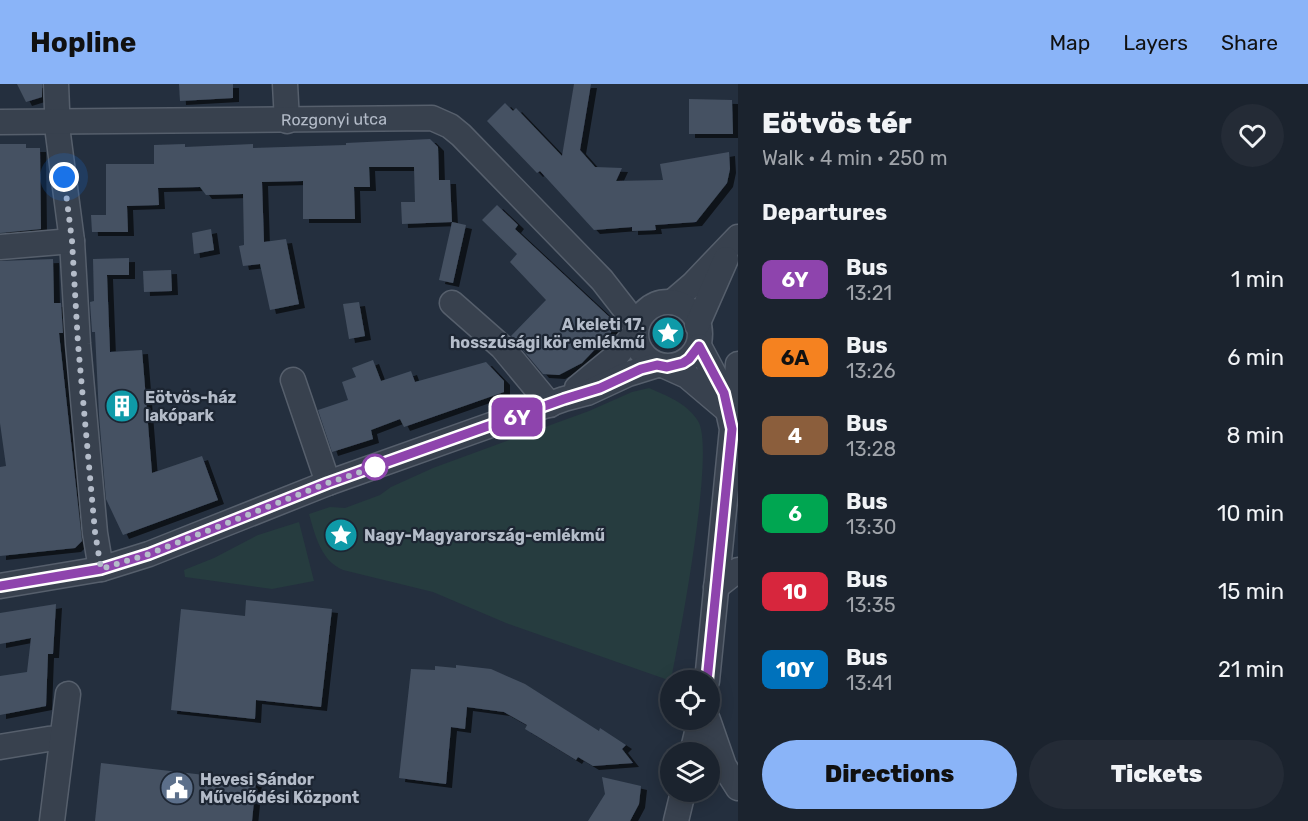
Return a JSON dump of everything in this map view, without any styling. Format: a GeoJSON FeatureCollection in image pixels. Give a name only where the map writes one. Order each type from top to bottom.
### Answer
{"type":"FeatureCollection","features":[{"type":"Feature","properties":{"kind":"street"},"geometry":{"type":"LineString","coordinates":[[56,84],[57,122],[72,241],[78,344],[95,532],[101,569]]}},
{"type":"Feature","properties":{"kind":"street"},"geometry":{"type":"LineString","coordinates":[[285,84],[287,120]]}},
{"type":"Feature","properties":{"kind":"street","name":"Rozgonyi utca"},"geometry":{"type":"LineString","coordinates":[[0,122],[422,117],[441,120],[461,135],[602,280],[630,316],[636,330]]}},
{"type":"Feature","properties":{"kind":"street"},"geometry":{"type":"LineString","coordinates":[[0,248],[72,241]]}},
{"type":"Feature","properties":{"kind":"street"},"geometry":{"type":"LineString","coordinates":[[0,586],[101,569],[149,554],[328,483],[587,393],[628,374],[683,363],[689,359],[737,242]]}},
{"type":"Feature","properties":{"kind":"street"},"geometry":{"type":"LineString","coordinates":[[737,242],[738,279]]}},
{"type":"Feature","properties":{"kind":"street"},"geometry":{"type":"LineString","coordinates":[[557,402],[616,356],[636,330],[645,312],[666,302],[693,284],[737,242]]}},
{"type":"Feature","properties":{"kind":"street","name":"Rozgonyi utca"},"geometry":{"type":"LineString","coordinates":[[602,280],[640,300],[666,302]]}},
{"type":"Feature","properties":{"kind":"street"},"geometry":{"type":"LineString","coordinates":[[666,302],[687,309],[724,393],[730,420]]}},
{"type":"Feature","properties":{"kind":"street"},"geometry":{"type":"LineString","coordinates":[[452,303],[557,402]]}},
{"type":"Feature","properties":{"kind":"street"},"geometry":{"type":"LineString","coordinates":[[636,330],[641,350],[662,366],[687,376],[730,420]]}},
{"type":"Feature","properties":{"kind":"street"},"geometry":{"type":"LineString","coordinates":[[708,670],[716,587],[731,508],[730,420],[738,363]]}},
{"type":"Feature","properties":{"kind":"street"},"geometry":{"type":"LineString","coordinates":[[293,380],[328,483]]}},
{"type":"Feature","properties":{"kind":"street"},"geometry":{"type":"LineString","coordinates":[[716,587],[738,570]]}},
{"type":"Feature","properties":{"kind":"street"},"geometry":{"type":"LineString","coordinates":[[52,821],[68,694]]}},
{"type":"Feature","properties":{"kind":"street"},"geometry":{"type":"LineString","coordinates":[[711,730],[724,766],[738,788]]}},
{"type":"Feature","properties":{"kind":"street"},"geometry":{"type":"LineString","coordinates":[[0,747],[62,738]]}},
{"type":"Feature","properties":{"kind":"street"},"geometry":{"type":"LineString","coordinates":[[676,821],[681,802]]}},
{"type":"Feature","properties":{"kind":"street"},"geometry":{"type":"LineString","coordinates":[[691,821],[693,802]]}},
{"type":"Feature","properties":{"kind":"green space"},"geometry":{"type":"Polygon","coordinates":[[[668,318],[680,322],[684,334],[680,346],[668,350],[656,346],[652,334],[656,322],[668,318]]]}},
{"type":"Feature","properties":{"kind":"green space"},"geometry":{"type":"Polygon","coordinates":[[[649,388],[688,409],[698,421],[702,439],[699,505],[681,627],[673,670],[660,670],[660,677],[506,623],[433,592],[343,570],[335,566],[324,554],[309,514],[330,507],[345,508],[380,495],[391,487],[433,468],[589,411],[632,392],[649,388]]]}},
{"type":"Feature","properties":{"kind":"green space"},"geometry":{"type":"Polygon","coordinates":[[[299,522],[314,581],[272,589],[185,577],[184,570],[214,558],[258,535],[299,522]]]}},
{"type":"Feature","properties":{"kind":"building"},"geometry":{"type":"Polygon","coordinates":[[[17,84],[42,84],[42,97],[26,102],[17,84]]]}},
{"type":"Feature","properties":{"kind":"building"},"geometry":{"type":"Polygon","coordinates":[[[179,84],[233,84],[233,98],[180,101],[179,84]]]}},
{"type":"Feature","properties":{"kind":"building"},"geometry":{"type":"Polygon","coordinates":[[[574,84],[591,84],[580,150],[595,167],[622,168],[616,181],[663,180],[660,164],[729,152],[730,169],[727,183],[696,222],[655,225],[656,230],[632,231],[632,227],[594,230],[540,171],[537,173],[487,121],[505,103],[513,111],[516,108],[562,156],[574,84]]]}},
{"type":"Feature","properties":{"kind":"building"},"geometry":{"type":"Polygon","coordinates":[[[689,99],[732,100],[733,134],[689,134],[689,99]]]}},
{"type":"Feature","properties":{"kind":"building"},"geometry":{"type":"Polygon","coordinates":[[[430,139],[438,147],[439,180],[450,180],[452,222],[402,224],[401,202],[415,202],[414,167],[369,167],[370,187],[354,187],[355,219],[303,219],[303,181],[262,182],[264,242],[286,239],[299,304],[270,310],[260,264],[243,266],[239,246],[244,245],[243,194],[206,195],[200,187],[158,188],[159,205],[127,206],[128,232],[92,232],[91,215],[106,215],[106,164],[154,164],[154,145],[185,144],[185,147],[253,144],[253,148],[430,139]]]}},
{"type":"Feature","properties":{"kind":"building"},"geometry":{"type":"Polygon","coordinates":[[[0,144],[26,144],[26,148],[40,148],[41,229],[0,233],[0,144]]]}},
{"type":"Feature","properties":{"kind":"building"},"geometry":{"type":"Polygon","coordinates":[[[497,205],[518,225],[515,229],[618,325],[582,363],[559,375],[543,374],[511,336],[546,300],[510,262],[517,254],[482,220],[497,205]]]}},
{"type":"Feature","properties":{"kind":"building"},"geometry":{"type":"Polygon","coordinates":[[[452,222],[466,225],[453,283],[439,280],[452,222]]]}},
{"type":"Feature","properties":{"kind":"building"},"geometry":{"type":"Polygon","coordinates":[[[211,229],[214,250],[194,254],[192,233],[211,229]]]}},
{"type":"Feature","properties":{"kind":"building"},"geometry":{"type":"Polygon","coordinates":[[[129,258],[129,275],[107,275],[110,352],[142,350],[152,473],[202,456],[218,500],[123,535],[106,499],[95,332],[92,332],[90,302],[94,301],[93,259],[129,258]]]}},
{"type":"Feature","properties":{"kind":"building"},"geometry":{"type":"Polygon","coordinates":[[[53,259],[54,303],[61,303],[63,333],[59,333],[82,541],[75,548],[0,556],[0,467],[6,466],[0,423],[0,261],[53,259]]]}},
{"type":"Feature","properties":{"kind":"building"},"geometry":{"type":"Polygon","coordinates":[[[171,270],[172,291],[144,292],[143,271],[171,270]]]}},
{"type":"Feature","properties":{"kind":"building"},"geometry":{"type":"Polygon","coordinates":[[[359,302],[365,336],[349,339],[343,304],[359,302]]]}},
{"type":"Feature","properties":{"kind":"building"},"geometry":{"type":"Polygon","coordinates":[[[373,360],[381,381],[411,371],[415,382],[486,362],[504,381],[504,392],[404,427],[400,419],[371,430],[373,439],[332,452],[318,410],[348,400],[342,382],[356,377],[352,368],[373,360]]]}},
{"type":"Feature","properties":{"kind":"building"},"geometry":{"type":"Polygon","coordinates":[[[246,600],[332,609],[321,707],[256,700],[255,719],[171,710],[181,609],[245,616],[246,600]]]}},
{"type":"Feature","properties":{"kind":"building"},"geometry":{"type":"Polygon","coordinates":[[[56,604],[53,654],[48,654],[46,706],[0,715],[0,676],[27,672],[31,638],[0,644],[0,613],[56,604]]]}},
{"type":"Feature","properties":{"kind":"building"},"geometry":{"type":"Polygon","coordinates":[[[456,665],[491,669],[525,684],[599,731],[600,728],[626,745],[622,749],[633,763],[593,766],[578,757],[576,760],[525,729],[527,725],[504,712],[467,707],[465,729],[451,727],[446,784],[399,778],[411,669],[435,670],[435,666],[456,668],[456,665]]]}},
{"type":"Feature","properties":{"kind":"building","name":"Hevesi Sándor Művelődési Központ"},"geometry":{"type":"Polygon","coordinates":[[[101,763],[256,781],[252,821],[95,821],[101,763]]]}},
{"type":"Feature","properties":{"kind":"building"},"geometry":{"type":"Polygon","coordinates":[[[602,777],[641,786],[639,804],[630,821],[588,821],[605,794],[602,777]]]}},
{"type":"Feature","properties":{"kind":"bus line","name":"6Y"},"geometry":{"type":"LineString","coordinates":[[0,586],[101,569],[149,554],[328,483],[564,399],[587,393],[641,369],[657,365],[677,366],[689,359],[699,346],[724,393],[732,429],[708,670]]}},
{"type":"Feature","properties":{"kind":"place","name":"A keleti 17. hosszúsági kör emlékmű"},"geometry":{"type":"Point","coordinates":[668,333]}},
{"type":"Feature","properties":{"kind":"place","name":"Eötvös-ház lakópark"},"geometry":{"type":"Point","coordinates":[122,406]}},
{"type":"Feature","properties":{"kind":"place","name":"Nagy-Magyarország-emlékmű"},"geometry":{"type":"Point","coordinates":[341,535]}},
{"type":"Feature","properties":{"kind":"place","name":"Hevesi Sándor Művelődési Központ"},"geometry":{"type":"Point","coordinates":[177,788]}},
{"type":"Feature","properties":{"kind":"route"},"geometry":{"type":"LineString","coordinates":[[64,177],[72,241],[78,344],[95,532],[101,569],[149,554],[328,483],[375,467]]}}]}
